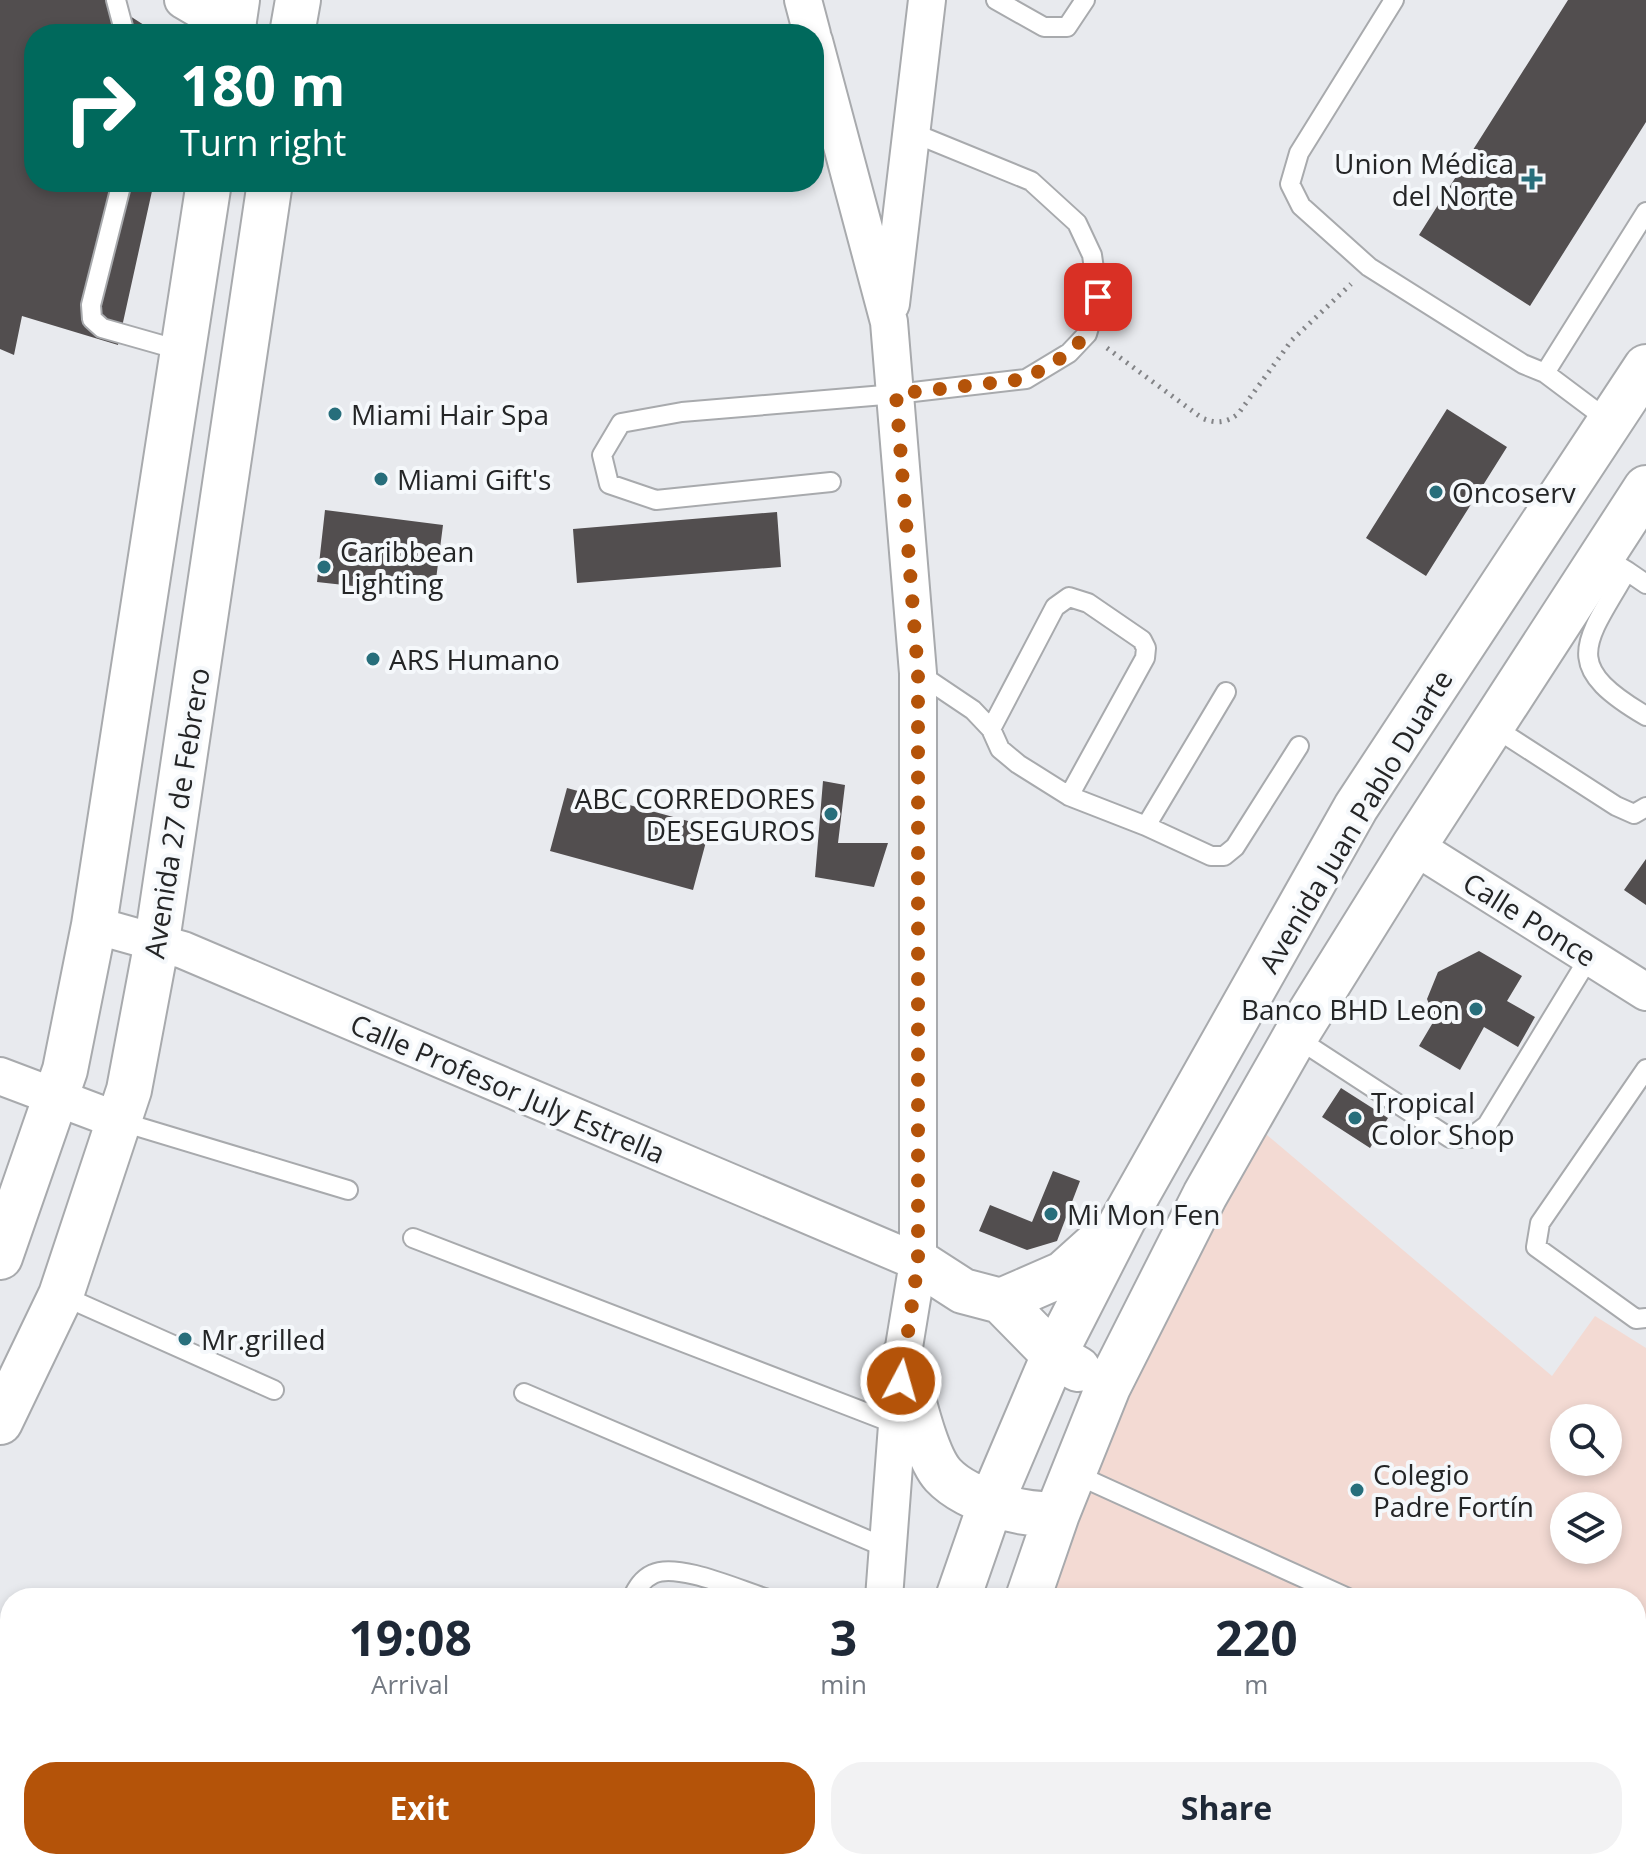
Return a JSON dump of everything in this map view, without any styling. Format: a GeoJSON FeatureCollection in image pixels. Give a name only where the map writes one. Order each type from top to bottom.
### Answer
{"type":"FeatureCollection","features":[{"type":"Feature","properties":{"kind":"main road"},"geometry":{"type":"LineString","coordinates":[[294,24],[298,0]]}},
{"type":"Feature","properties":{"kind":"main road"},"geometry":{"type":"LineString","coordinates":[[0,1257],[57,1098],[77,1022],[207,192]]}},
{"type":"Feature","properties":{"kind":"main road","name":"Avenida 27 de Febrero"},"geometry":{"type":"LineString","coordinates":[[0,1422],[61,1295],[129,1090],[157,941],[269,192]]}},
{"type":"Feature","properties":{"kind":"main road","name":"Avenida Juan Pablo Duarte"},"geometry":{"type":"LineString","coordinates":[[961,1588],[991,1503],[1054,1355],[1123,1220],[1356,807],[1646,367]]}},
{"type":"Feature","properties":{"kind":"main road"},"geometry":{"type":"LineString","coordinates":[[1031,1588],[1057,1514],[1108,1387],[1205,1195],[1295,1037],[1414,846],[1492,726],[1615,564],[1646,488]]}},
{"type":"Feature","properties":{"kind":"main road"},"geometry":{"type":"LineString","coordinates":[[1001,1301],[1063,1274],[1123,1220]]}},
{"type":"Feature","properties":{"kind":"main road"},"geometry":{"type":"LineString","coordinates":[[918,1262],[963,1291],[1001,1301],[1054,1355],[1108,1387]]}},
{"type":"Feature","properties":{"kind":"main road"},"geometry":{"type":"LineString","coordinates":[[902,1359],[929,1448],[942,1474],[963,1491],[991,1503],[1018,1512],[1057,1514]]}},
{"type":"Feature","properties":{"kind":"street"},"geometry":{"type":"LineString","coordinates":[[183,0],[234,24]]}},
{"type":"Feature","properties":{"kind":"street"},"geometry":{"type":"LineString","coordinates":[[803,0],[809,24]]}},
{"type":"Feature","properties":{"kind":"street"},"geometry":{"type":"LineString","coordinates":[[889,322],[927,0]]}},
{"type":"Feature","properties":{"kind":"street"},"geometry":{"type":"LineString","coordinates":[[824,78],[889,322],[918,673],[918,1262],[902,1359],[885,1588]]}},
{"type":"Feature","properties":{"kind":"street","name":"Calle Ponce"},"geometry":{"type":"LineString","coordinates":[[1414,846],[1646,992]]}},
{"type":"Feature","properties":{"kind":"street","name":"Calle Profesor July Estrella"},"geometry":{"type":"LineString","coordinates":[[94,925],[183,950],[918,1262]]}},
{"type":"Feature","properties":{"kind":"street"},"geometry":{"type":"LineString","coordinates":[[0,1076],[119,1121]]}},
{"type":"Feature","properties":{"kind":"lane"},"geometry":{"type":"LineString","coordinates":[[116,0],[122,24]]}},
{"type":"Feature","properties":{"kind":"lane"},"geometry":{"type":"LineString","coordinates":[[996,0],[1044,27],[1067,27],[1085,0]]}},
{"type":"Feature","properties":{"kind":"lane"},"geometry":{"type":"LineString","coordinates":[[1394,0],[1299,153],[1290,184],[1301,206],[1369,267],[1523,364],[1545,373],[1609,421]]}},
{"type":"Feature","properties":{"kind":"lane"},"geometry":{"type":"LineString","coordinates":[[831,482],[656,500],[609,484],[602,455],[621,423],[682,412],[896,394],[1026,379],[1069,353],[1087,334],[1098,297],[1092,255],[1077,223],[1031,181],[911,132]]}},
{"type":"Feature","properties":{"kind":"lane"},"geometry":{"type":"LineString","coordinates":[[119,192],[91,305],[92,319],[102,328],[183,351]]}},
{"type":"Feature","properties":{"kind":"lane"},"geometry":{"type":"LineString","coordinates":[[1545,373],[1646,212]]}},
{"type":"Feature","properties":{"kind":"lane"},"geometry":{"type":"LineString","coordinates":[[1646,584],[1615,564],[1607,604],[1588,645],[1588,662],[1597,681],[1646,716]]}},
{"type":"Feature","properties":{"kind":"lane"},"geometry":{"type":"LineString","coordinates":[[991,729],[1055,607],[1069,597],[1088,603],[1142,640],[1146,648],[1145,658],[1069,796]]}},
{"type":"Feature","properties":{"kind":"lane"},"geometry":{"type":"LineString","coordinates":[[918,673],[973,710],[991,729],[1000,749],[1018,764],[1069,796],[1211,856],[1224,856],[1235,847],[1299,746]]}},
{"type":"Feature","properties":{"kind":"lane"},"geometry":{"type":"LineString","coordinates":[[1146,826],[1226,692]]}},
{"type":"Feature","properties":{"kind":"lane"},"geometry":{"type":"LineString","coordinates":[[1492,726],[1616,806],[1634,814],[1646,807]]}},
{"type":"Feature","properties":{"kind":"lane"},"geometry":{"type":"LineString","coordinates":[[1295,1037],[1450,1138],[1470,1138],[1487,1125],[1590,956]]}},
{"type":"Feature","properties":{"kind":"lane"},"geometry":{"type":"LineString","coordinates":[[1646,1069],[1540,1223],[1536,1247],[1636,1319],[1646,1318]]}},
{"type":"Feature","properties":{"kind":"lane"},"geometry":{"type":"LineString","coordinates":[[119,1121],[348,1190]]}},
{"type":"Feature","properties":{"kind":"lane"},"geometry":{"type":"LineString","coordinates":[[413,1238],[898,1425]]}},
{"type":"Feature","properties":{"kind":"lane"},"geometry":{"type":"LineString","coordinates":[[61,1295],[274,1390]]}},
{"type":"Feature","properties":{"kind":"lane"},"geometry":{"type":"LineString","coordinates":[[524,1393],[889,1549]]}},
{"type":"Feature","properties":{"kind":"lane"},"geometry":{"type":"LineString","coordinates":[[1073,1473],[1326,1588]]}},
{"type":"Feature","properties":{"kind":"lane"},"geometry":{"type":"LineString","coordinates":[[637,1588],[654,1573],[673,1571],[731,1588]]}},
{"type":"Feature","properties":{"kind":"path"},"geometry":{"type":"LineString","coordinates":[[1087,334],[1202,418],[1220,422],[1238,414],[1292,340],[1369,267]]}},
{"type":"Feature","properties":{"kind":"shaded area","name":"Colegio Padre Fortín"},"geometry":{"type":"Polygon","coordinates":[[[1248,1119],[1552,1376],[1595,1316],[1646,1348],[1646,1588],[1035,1588],[1248,1119]]]}},
{"type":"Feature","properties":{"kind":"building"},"geometry":{"type":"Polygon","coordinates":[[[0,0],[105,0],[142,24],[24,24],[24,192],[152,192],[118,345],[22,316],[14,355],[0,349],[0,0]]]}},
{"type":"Feature","properties":{"kind":"building","name":"Union Médica del Norte"},"geometry":{"type":"Polygon","coordinates":[[[1568,0],[1646,0],[1646,122],[1530,306],[1419,235],[1568,0]]]}},
{"type":"Feature","properties":{"kind":"building","name":"Oncoserv"},"geometry":{"type":"Polygon","coordinates":[[[1447,409],[1507,447],[1426,576],[1366,538],[1447,409]]]}},
{"type":"Feature","properties":{"kind":"building"},"geometry":{"type":"Polygon","coordinates":[[[325,510],[443,525],[434,595],[317,582],[325,510]]]}},
{"type":"Feature","properties":{"kind":"building"},"geometry":{"type":"Polygon","coordinates":[[[777,512],[781,567],[577,583],[573,529],[777,512]]]}},
{"type":"Feature","properties":{"kind":"building","name":"ABC CORREDORES DE SEGUROS"},"geometry":{"type":"Polygon","coordinates":[[[823,781],[845,785],[838,843],[888,843],[874,887],[815,877],[823,781]]]}},
{"type":"Feature","properties":{"kind":"building"},"geometry":{"type":"Polygon","coordinates":[[[567,788],[710,827],[693,890],[550,851],[567,788]]]}},
{"type":"Feature","properties":{"kind":"building"},"geometry":{"type":"Polygon","coordinates":[[[1646,859],[1646,905],[1624,890],[1646,859]]]}},
{"type":"Feature","properties":{"kind":"building","name":"Banco BHD Leon"},"geometry":{"type":"Polygon","coordinates":[[[1479,951],[1522,976],[1507,1001],[1535,1017],[1518,1047],[1484,1027],[1460,1070],[1419,1046],[1435,1019],[1427,999],[1438,972],[1479,951]]]}},
{"type":"Feature","properties":{"kind":"building","name":"Tropical Color Shop"},"geometry":{"type":"Polygon","coordinates":[[[1341,1088],[1388,1118],[1370,1148],[1322,1117],[1341,1088]]]}},
{"type":"Feature","properties":{"kind":"building","name":"Mi Mon Fen"},"geometry":{"type":"Polygon","coordinates":[[[1053,1171],[1080,1181],[1057,1241],[1027,1250],[979,1231],[990,1205],[1032,1222],[1053,1171]]]}},
{"type":"Feature","properties":{"kind":"place","name":"Union Médica del Norte"},"geometry":{"type":"Point","coordinates":[1532,179]}},
{"type":"Feature","properties":{"kind":"place","name":"Miami Hair Spa"},"geometry":{"type":"Point","coordinates":[335,414]}},
{"type":"Feature","properties":{"kind":"place","name":"Miami Gift's"},"geometry":{"type":"Point","coordinates":[381,479]}},
{"type":"Feature","properties":{"kind":"place","name":"Oncoserv"},"geometry":{"type":"Point","coordinates":[1436,492]}},
{"type":"Feature","properties":{"kind":"place","name":"Caribbean Lighting"},"geometry":{"type":"Point","coordinates":[324,567]}},
{"type":"Feature","properties":{"kind":"place","name":"ARS Humano"},"geometry":{"type":"Point","coordinates":[373,659]}},
{"type":"Feature","properties":{"kind":"place","name":"ABC CORREDORES DE SEGUROS"},"geometry":{"type":"Point","coordinates":[831,814]}},
{"type":"Feature","properties":{"kind":"place","name":"Banco BHD Leon"},"geometry":{"type":"Point","coordinates":[1476,1009]}},
{"type":"Feature","properties":{"kind":"place","name":"Tropical Color Shop"},"geometry":{"type":"Point","coordinates":[1355,1118]}},
{"type":"Feature","properties":{"kind":"place","name":"Mi Mon Fen"},"geometry":{"type":"Point","coordinates":[1051,1214]}},
{"type":"Feature","properties":{"kind":"place","name":"Mr.grilled"},"geometry":{"type":"Point","coordinates":[185,1339]}},
{"type":"Feature","properties":{"kind":"place","name":"Colegio Padre Fortín"},"geometry":{"type":"Point","coordinates":[1357,1490]}},
{"type":"Feature","properties":{"kind":"route"},"geometry":{"type":"LineString","coordinates":[[901,1381],[918,1262],[918,673],[896,394],[1026,379],[1069,353],[1087,334],[1098,297]]}}]}
